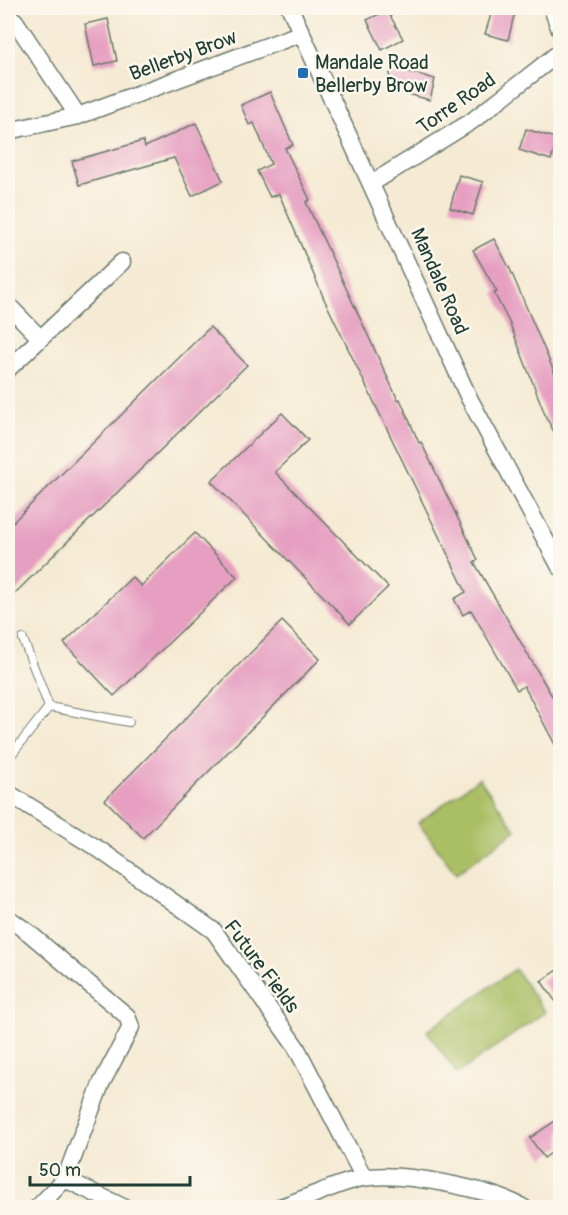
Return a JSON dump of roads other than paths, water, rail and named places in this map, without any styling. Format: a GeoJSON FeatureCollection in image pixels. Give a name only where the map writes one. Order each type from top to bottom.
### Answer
{"type":"FeatureCollection","features":[{"type":"Feature","properties":{"kind":"street","name":"Mandale Road"},"geometry":{"type":"LineString","coordinates":[[290,8],[469,398],[561,567]]}},
{"type":"Feature","properties":{"kind":"street"},"geometry":{"type":"LineString","coordinates":[[552,8],[561,30]]}},
{"type":"Feature","properties":{"kind":"street"},"geometry":{"type":"LineString","coordinates":[[8,16],[15,21],[78,116]]}},
{"type":"Feature","properties":{"kind":"street","name":"Bellerby Brow"},"geometry":{"type":"LineString","coordinates":[[8,131],[78,116],[302,33]]}},
{"type":"Feature","properties":{"kind":"street","name":"Torre Road"},"geometry":{"type":"LineString","coordinates":[[372,183],[472,121],[561,52]]}},
{"type":"Feature","properties":{"kind":"street"},"geometry":{"type":"LineString","coordinates":[[8,369],[122,262]]}},
{"type":"Feature","properties":{"kind":"street"},"geometry":{"type":"LineString","coordinates":[[8,305],[40,338]]}},
{"type":"Feature","properties":{"kind":"street","name":"Future Fields"},"geometry":{"type":"LineString","coordinates":[[8,793],[100,850],[214,932],[296,1047],[364,1178]]}},
{"type":"Feature","properties":{"kind":"street"},"geometry":{"type":"LineString","coordinates":[[8,918],[127,1016],[131,1027],[101,1084],[65,1179],[37,1208]]}},
{"type":"Feature","properties":{"kind":"street"},"geometry":{"type":"LineString","coordinates":[[276,1208],[364,1178],[420,1179],[480,1190],[524,1208]]}},
{"type":"Feature","properties":{"kind":"street"},"geometry":{"type":"LineString","coordinates":[[65,1179],[125,1208]]}},
{"type":"Feature","properties":{"kind":"lane"},"geometry":{"type":"LineString","coordinates":[[23,639],[49,707]]}},
{"type":"Feature","properties":{"kind":"lane"},"geometry":{"type":"LineString","coordinates":[[49,707],[129,722]]}},
{"type":"Feature","properties":{"kind":"lane"},"geometry":{"type":"LineString","coordinates":[[8,759],[49,707]]}},
{"type":"Feature","properties":{"kind":"place","name":"Mandale Road Bellerby Brow"},"geometry":{"type":"Point","coordinates":[303,73]}}]}
